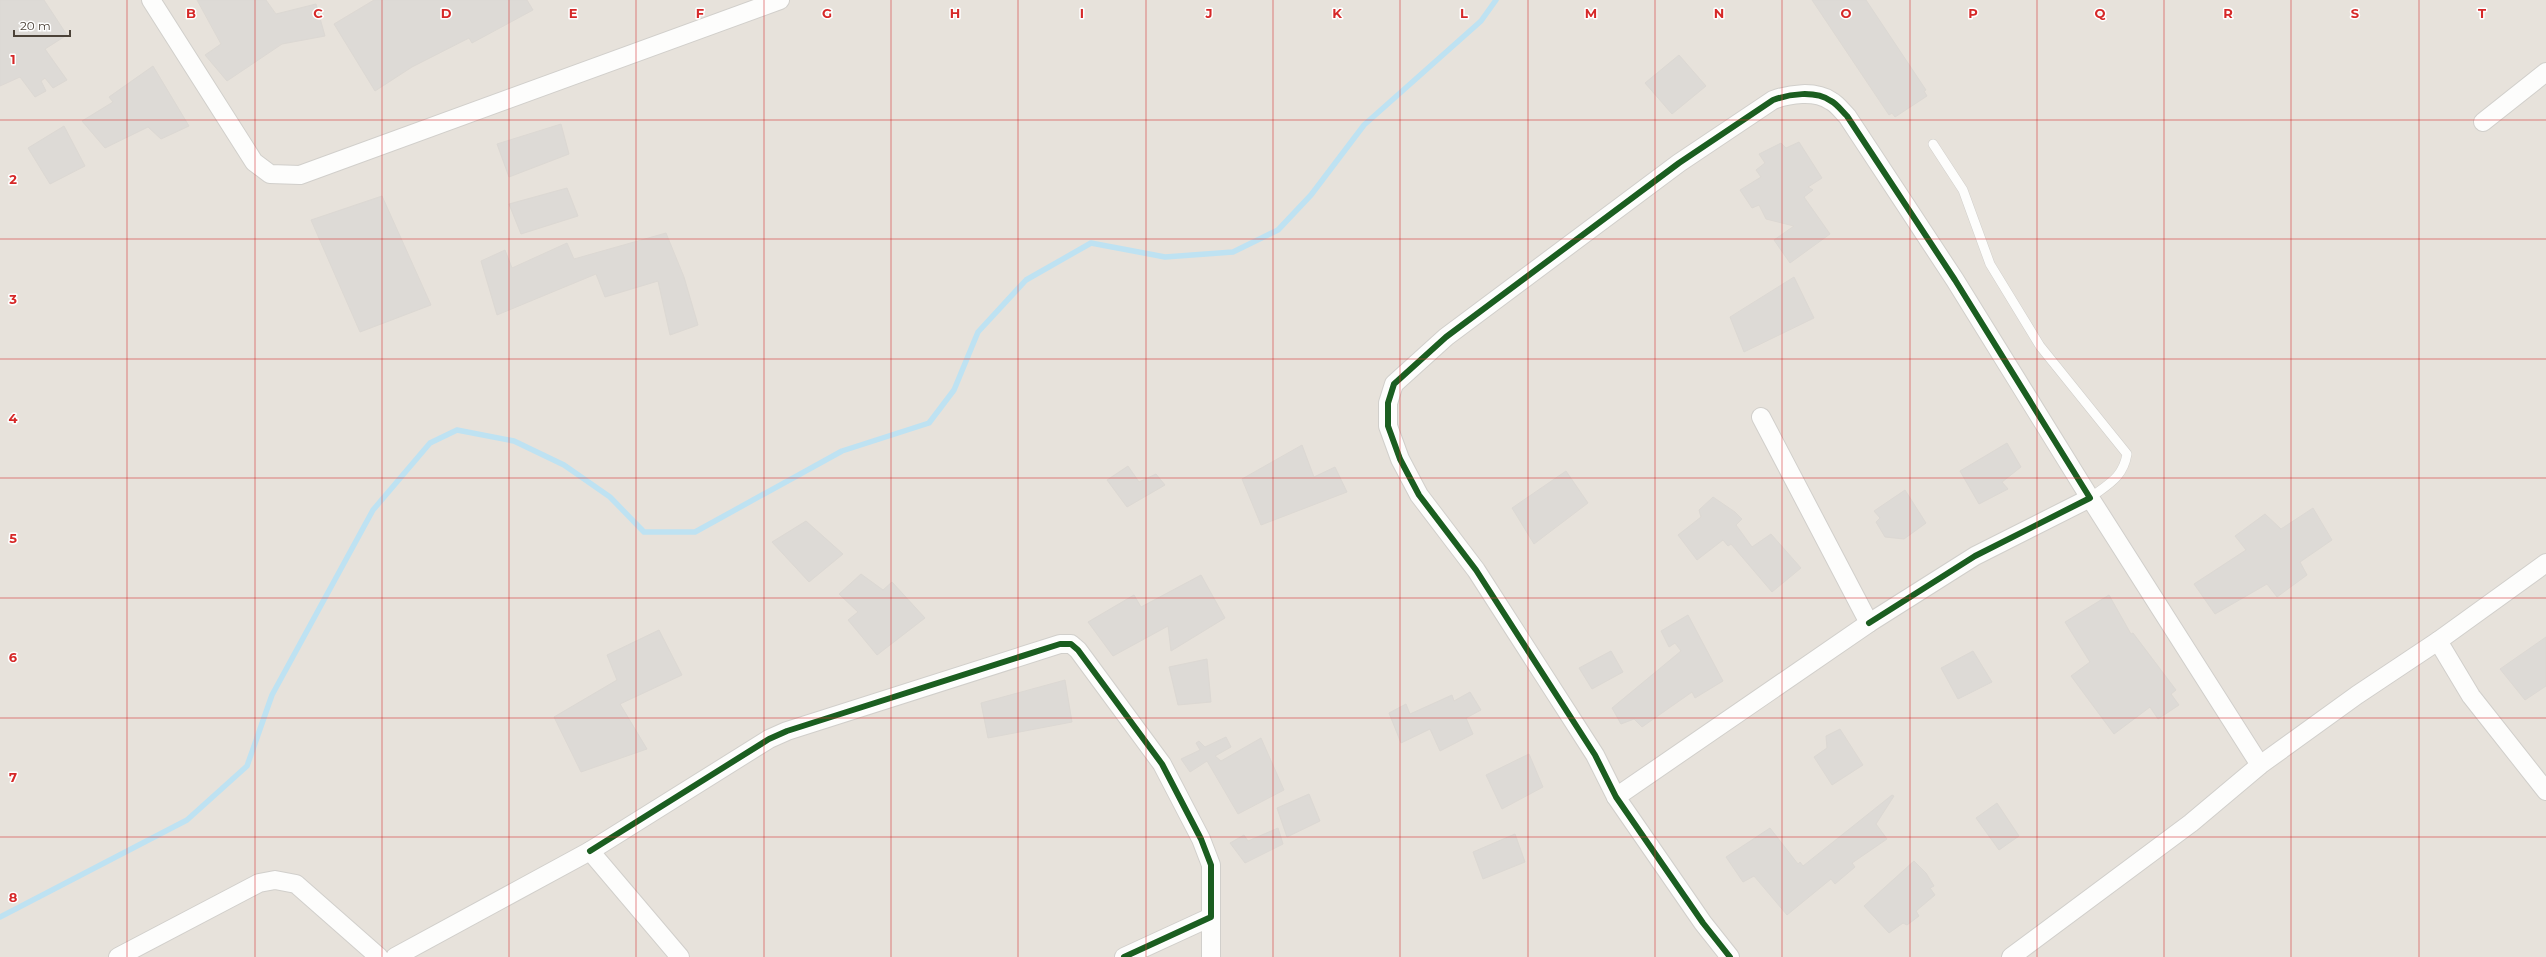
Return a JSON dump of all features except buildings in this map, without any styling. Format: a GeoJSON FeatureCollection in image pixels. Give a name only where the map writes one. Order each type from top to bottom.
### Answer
{"type":"FeatureCollection","features":[{"type":"Feature","properties":{"kind":"street"},"geometry":{"type":"LineString","coordinates":[[151,0],[254,162],[270,174],[300,174],[780,0]]}},
{"type":"Feature","properties":{"kind":"street"},"geometry":{"type":"LineString","coordinates":[[2484,122],[2546,72]]}},
{"type":"Feature","properties":{"kind":"street"},"geometry":{"type":"LineString","coordinates":[[1730,957],[1703,923],[1616,797],[1595,755],[1476,570],[1419,495],[1400,459],[1388,426],[1388,403],[1394,384],[1446,337],[1679,163],[1773,100],[1788,95],[1810,95],[1831,100],[1847,116],[1955,280],[2090,498],[2260,765]]}},
{"type":"Feature","properties":{"kind":"street"},"geometry":{"type":"LineString","coordinates":[[1761,417],[1869,623]]}},
{"type":"Feature","properties":{"kind":"street"},"geometry":{"type":"LineString","coordinates":[[1616,797],[1869,623],[1975,556],[2090,498]]}},
{"type":"Feature","properties":{"kind":"street"},"geometry":{"type":"LineString","coordinates":[[2011,957],[2191,824],[2260,765],[2357,695],[2438,642],[2546,563]]}},
{"type":"Feature","properties":{"kind":"street"},"geometry":{"type":"LineString","coordinates":[[2438,642],[2471,696],[2546,791]]}},
{"type":"Feature","properties":{"kind":"street"},"geometry":{"type":"LineString","coordinates":[[395,957],[590,851],[751,749],[781,733],[1060,644],[1071,644],[1083,656],[1162,764],[1200,839],[1211,865],[1210,957]]}},
{"type":"Feature","properties":{"kind":"street"},"geometry":{"type":"LineString","coordinates":[[590,851],[680,957]]}},
{"type":"Feature","properties":{"kind":"street"},"geometry":{"type":"LineString","coordinates":[[118,957],[259,883],[275,880],[296,884],[379,957]]}},
{"type":"Feature","properties":{"kind":"street"},"geometry":{"type":"LineString","coordinates":[[1124,957],[1211,917]]}},
{"type":"Feature","properties":{"kind":"lane"},"geometry":{"type":"LineString","coordinates":[[1933,144],[1963,190],[1990,264],[2040,346],[2127,454],[2124,469],[2110,484],[2090,498]]}},
{"type":"Feature","properties":{"kind":"shaded area"},"geometry":{"type":"Polygon","coordinates":[[[0,0],[2546,0],[2546,957],[0,957],[0,0]]]}},
{"type":"Feature","properties":{"kind":"waterway"},"geometry":{"type":"LineString","coordinates":[[0,917],[187,820],[247,766],[272,695],[373,510],[430,443],[457,430],[514,441],[564,465],[610,497],[644,532],[695,532],[842,451],[929,423],[954,390],[978,332],[1026,280],[1091,243],[1165,257],[1233,252],[1278,230],[1311,195],[1364,125],[1481,21],[1496,0]]}},
{"type":"Feature","properties":{"kind":"cycle path"},"geometry":{"type":"LineString","coordinates":[[1730,957],[1703,923],[1616,797],[1595,755],[1476,570],[1419,495],[1400,459],[1388,426],[1388,403],[1394,384],[1446,337],[1679,163],[1773,100],[1787,96],[1802,94],[1817,95],[1833,102],[1847,116],[1955,280],[2090,498],[1975,556],[1869,623]]}},
{"type":"Feature","properties":{"kind":"cycle path"},"geometry":{"type":"LineString","coordinates":[[590,851],[769,739],[787,731],[1060,644],[1071,644],[1078,650],[1162,764],[1201,839],[1211,865],[1211,917],[1124,957]]}}]}
